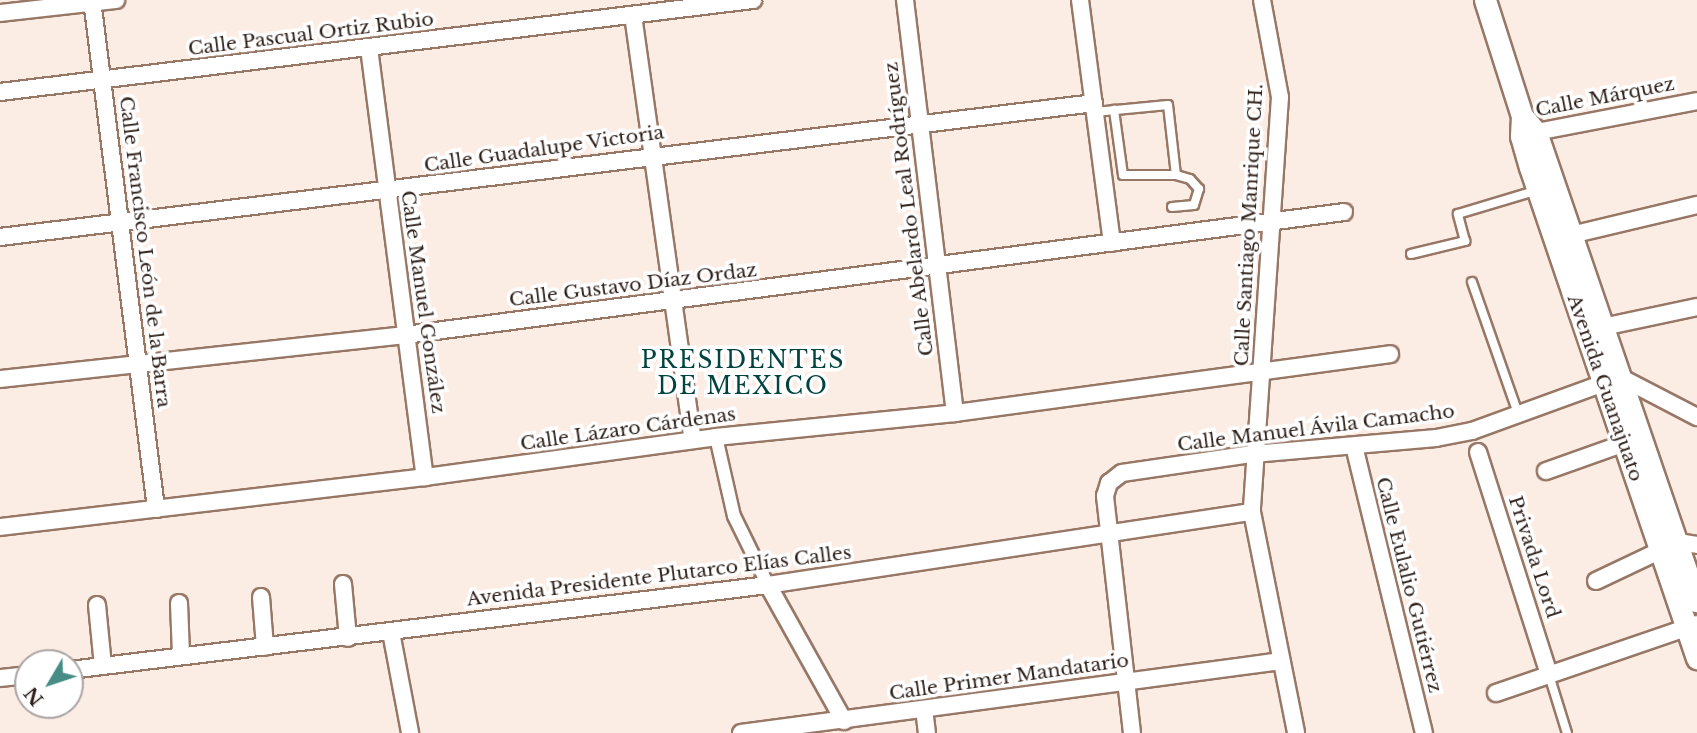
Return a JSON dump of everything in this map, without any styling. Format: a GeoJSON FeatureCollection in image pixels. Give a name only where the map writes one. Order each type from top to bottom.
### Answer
{"type":"FeatureCollection","features":[{"type":"Feature","properties":{"kind":"street"},"geometry":{"type":"LineString","coordinates":[[0,13],[116,0]]}},
{"type":"Feature","properties":{"kind":"street","name":"Calle Pascual Ortiz Rubio"},"geometry":{"type":"LineString","coordinates":[[0,92],[102,82],[753,0]]}},
{"type":"Feature","properties":{"kind":"street","name":"Calle Abelardo Leal Rodríguez"},"geometry":{"type":"LineString","coordinates":[[905,0],[955,413]]}},
{"type":"Feature","properties":{"kind":"street"},"geometry":{"type":"LineString","coordinates":[[1080,0],[1112,243]]}},
{"type":"Feature","properties":{"kind":"street","name":"Calle Santiago Manrique CH."},"geometry":{"type":"LineString","coordinates":[[1262,0],[1280,97],[1262,371],[1252,454],[1252,512],[1296,733]]}},
{"type":"Feature","properties":{"kind":"street","name":"Avenida Guanajuato"},"geometry":{"type":"LineString","coordinates":[[1485,0],[1526,128],[1571,235],[1603,327],[1625,443],[1679,546],[1697,658]]}},
{"type":"Feature","properties":{"kind":"street","name":"Calle Francisco León de la Barra"},"geometry":{"type":"LineString","coordinates":[[92,2],[156,509]]}},
{"type":"Feature","properties":{"kind":"street"},"geometry":{"type":"LineString","coordinates":[[633,15],[671,301],[694,440]]}},
{"type":"Feature","properties":{"kind":"street","name":"Calle Manuel González"},"geometry":{"type":"LineString","coordinates":[[369,48],[425,477]]}},
{"type":"Feature","properties":{"kind":"street","name":"Calle Márquez"},"geometry":{"type":"LineString","coordinates":[[1526,128],[1697,101]]}},
{"type":"Feature","properties":{"kind":"street","name":"Calle Guadalupe Victoria"},"geometry":{"type":"LineString","coordinates":[[0,237],[386,191],[653,155],[1094,108]]}},
{"type":"Feature","properties":{"kind":"street","name":"Avenida Guanajuato"},"geometry":{"type":"LineString","coordinates":[[1526,128],[1538,190],[1679,546],[1697,601]]}},
{"type":"Feature","properties":{"kind":"street"},"geometry":{"type":"LineString","coordinates":[[1571,235],[1697,205]]}},
{"type":"Feature","properties":{"kind":"street","name":"Calle Gustavo Díaz Ordaz"},"geometry":{"type":"LineString","coordinates":[[0,379],[140,366],[405,335],[938,268],[1344,212]]}},
{"type":"Feature","properties":{"kind":"street"},"geometry":{"type":"LineString","coordinates":[[1603,327],[1697,307]]}},
{"type":"Feature","properties":{"kind":"street","name":"Calle Lázaro Cárdenas"},"geometry":{"type":"LineString","coordinates":[[0,527],[425,477],[716,437],[955,413],[1390,354]]}},
{"type":"Feature","properties":{"kind":"street"},"geometry":{"type":"LineString","coordinates":[[1611,379],[1697,416]]}},
{"type":"Feature","properties":{"kind":"street","name":"Calle Manuel Ávila Camacho"},"geometry":{"type":"LineString","coordinates":[[1109,536],[1105,496],[1109,483],[1122,473],[1252,454],[1436,439],[1611,379]]}},
{"type":"Feature","properties":{"kind":"street"},"geometry":{"type":"LineString","coordinates":[[716,437],[734,516],[768,585],[844,721]]}},
{"type":"Feature","properties":{"kind":"street"},"geometry":{"type":"LineString","coordinates":[[1546,471],[1625,443]]}},
{"type":"Feature","properties":{"kind":"street","name":"Calle Eulalio Gutiérrez"},"geometry":{"type":"LineString","coordinates":[[1354,446],[1424,733]]}},
{"type":"Feature","properties":{"kind":"street","name":"Privada Lord"},"geometry":{"type":"LineString","coordinates":[[1478,452],[1549,676]]}},
{"type":"Feature","properties":{"kind":"street","name":"Avenida Presidente Plutarco Elías Calles"},"geometry":{"type":"LineString","coordinates":[[84,668],[768,585],[1109,536],[1252,512]]}},
{"type":"Feature","properties":{"kind":"street"},"geometry":{"type":"LineString","coordinates":[[1109,536],[1132,733]]}},
{"type":"Feature","properties":{"kind":"street"},"geometry":{"type":"LineString","coordinates":[[1596,581],[1679,546]]}},
{"type":"Feature","properties":{"kind":"street"},"geometry":{"type":"LineString","coordinates":[[343,584],[348,638]]}},
{"type":"Feature","properties":{"kind":"street"},"geometry":{"type":"LineString","coordinates":[[261,597],[265,647]]}},
{"type":"Feature","properties":{"kind":"street"},"geometry":{"type":"LineString","coordinates":[[179,603],[181,656]]}},
{"type":"Feature","properties":{"kind":"street"},"geometry":{"type":"LineString","coordinates":[[97,605],[103,666]]}},
{"type":"Feature","properties":{"kind":"street"},"geometry":{"type":"LineString","coordinates":[[1496,693],[1691,626]]}},
{"type":"Feature","properties":{"kind":"street"},"geometry":{"type":"LineString","coordinates":[[391,632],[411,733]]}},
{"type":"Feature","properties":{"kind":"street","name":"Calle Primer Mandatario"},"geometry":{"type":"LineString","coordinates":[[741,733],[805,729],[924,709],[1282,661]]}},
{"type":"Feature","properties":{"kind":"street"},"geometry":{"type":"LineString","coordinates":[[924,709],[927,733]]}},
{"type":"Feature","properties":{"kind":"lane"},"geometry":{"type":"LineString","coordinates":[[1094,108],[1114,110],[1168,105],[1176,175]]}},
{"type":"Feature","properties":{"kind":"lane"},"geometry":{"type":"LineString","coordinates":[[1114,110],[1123,175],[1176,175],[1190,179],[1199,189],[1194,205],[1172,207]]}},
{"type":"Feature","properties":{"kind":"lane"},"geometry":{"type":"LineString","coordinates":[[1410,254],[1465,241],[1458,214],[1538,190]]}},
{"type":"Feature","properties":{"kind":"lane"},"geometry":{"type":"LineString","coordinates":[[1472,282],[1518,413]]}},
{"type":"Feature","properties":{"kind":"lane"},"geometry":{"type":"LineString","coordinates":[[1549,676],[1567,733]]}},
{"type":"Feature","properties":{"kind":"district","name":"PRESIDENTES DE MEXICO"},"geometry":{"type":"Point","coordinates":[743,373]}}]}
